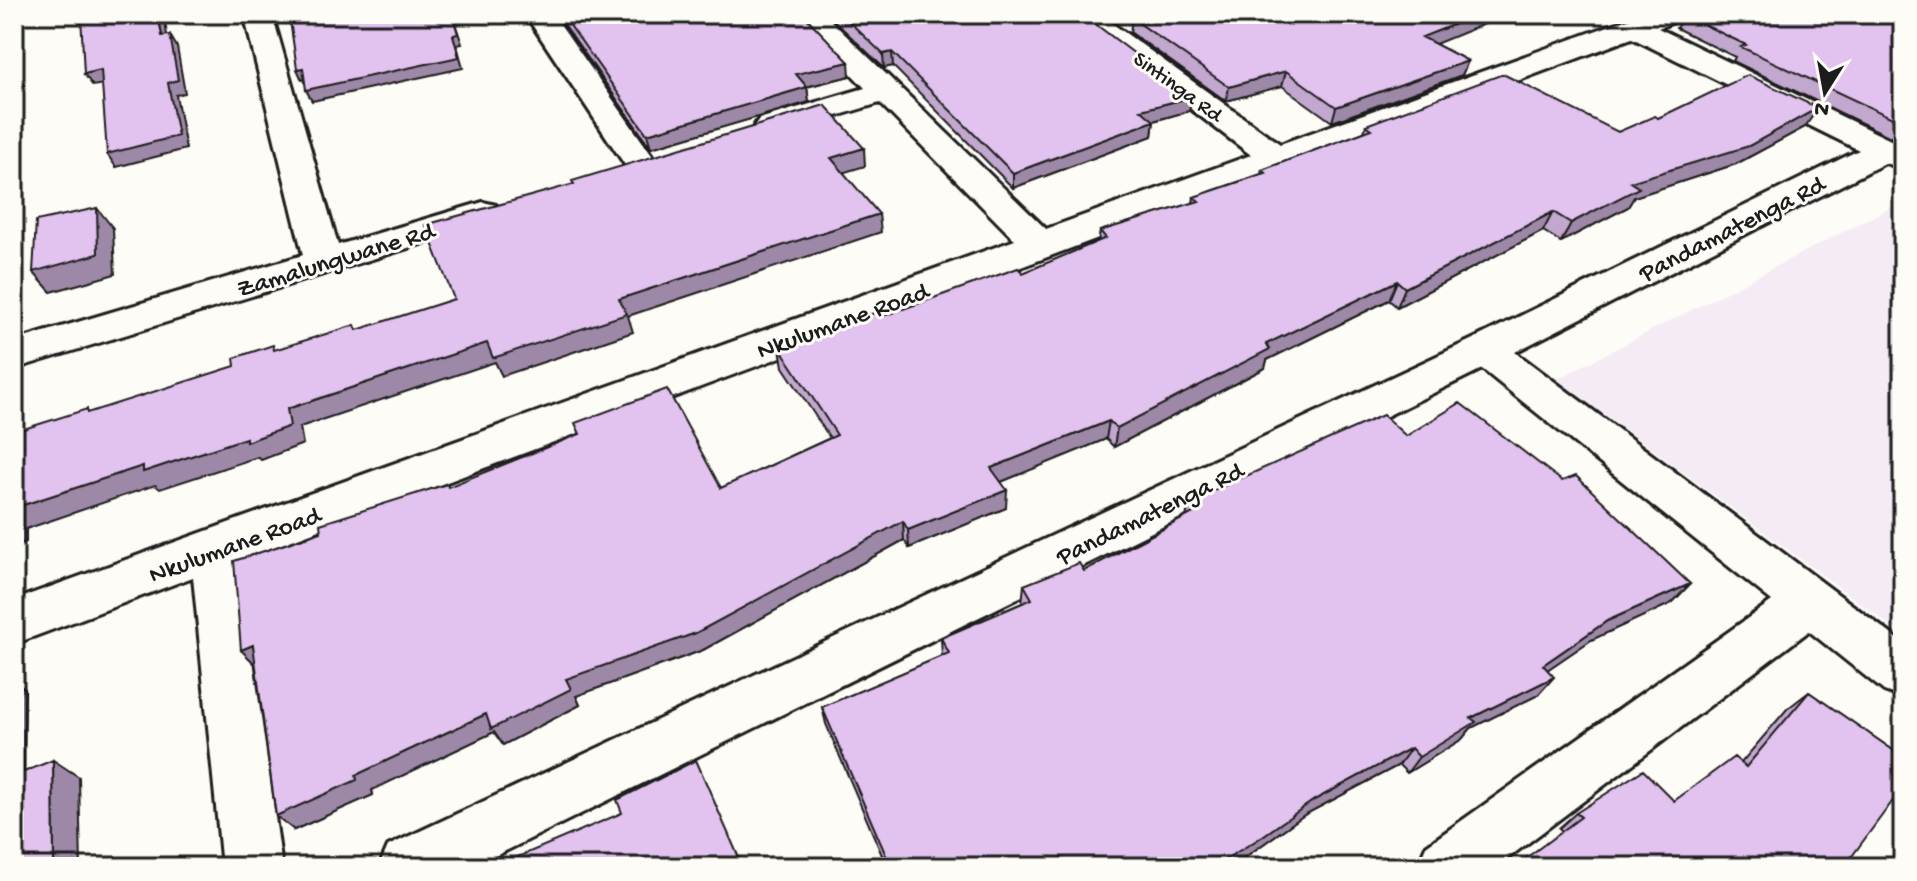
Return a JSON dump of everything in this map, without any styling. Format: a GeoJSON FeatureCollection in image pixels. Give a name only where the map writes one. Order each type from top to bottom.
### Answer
{"type":"FeatureCollection","features":[{"type":"Feature","properties":{"kind":"street"},"geometry":{"type":"LineString","coordinates":[[258,14],[324,262]]}},
{"type":"Feature","properties":{"kind":"street"},"geometry":{"type":"LineString","coordinates":[[539,14],[641,164]]}},
{"type":"Feature","properties":{"kind":"street"},"geometry":{"type":"LineString","coordinates":[[808,14],[1042,246]]}},
{"type":"Feature","properties":{"kind":"street"},"geometry":{"type":"LineString","coordinates":[[1091,21],[1138,18]]}},
{"type":"Feature","properties":{"kind":"street","name":"Sintinga Rd"},"geometry":{"type":"LineString","coordinates":[[1091,21],[1276,157]]}},
{"type":"Feature","properties":{"kind":"street"},"geometry":{"type":"LineString","coordinates":[[1651,21],[1894,155]]}},
{"type":"Feature","properties":{"kind":"street","name":"Nkulumane Road"},"geometry":{"type":"LineString","coordinates":[[14,622],[1651,21]]}},
{"type":"Feature","properties":{"kind":"street"},"geometry":{"type":"LineString","coordinates":[[732,137],[885,92]]}},
{"type":"Feature","properties":{"kind":"street","name":"Pandamatenga Rd"},"geometry":{"type":"LineString","coordinates":[[409,867],[1894,155]]}},
{"type":"Feature","properties":{"kind":"street","name":"Zamalungwane Rd"},"geometry":{"type":"LineString","coordinates":[[14,355],[520,201]]}},
{"type":"Feature","properties":{"kind":"street"},"geometry":{"type":"LineString","coordinates":[[1485,350],[1903,674]]}},
{"type":"Feature","properties":{"kind":"street"},"geometry":{"type":"LineString","coordinates":[[214,551],[252,867]]}},
{"type":"Feature","properties":{"kind":"street"},"geometry":{"type":"LineString","coordinates":[[1447,867],[1808,603]]}},
{"type":"Feature","properties":{"kind":"shaded area"},"geometry":{"type":"Polygon","coordinates":[[[1903,201],[1903,635],[1557,379],[1903,201]]]}},
{"type":"Feature","properties":{"kind":"building"},"geometry":{"type":"Polygon","coordinates":[[[81,14],[158,14],[162,36],[170,35],[178,80],[168,83],[178,136],[107,154],[101,70],[84,74],[81,14]]]}},
{"type":"Feature","properties":{"kind":"building"},"geometry":{"type":"Polygon","coordinates":[[[286,14],[452,14],[458,34],[453,35],[459,57],[306,90],[303,68],[297,69],[286,14]]]}},
{"type":"Feature","properties":{"kind":"building"},"geometry":{"type":"Polygon","coordinates":[[[562,14],[803,14],[849,62],[796,74],[807,87],[647,134],[562,14]]]}},
{"type":"Feature","properties":{"kind":"building"},"geometry":{"type":"Polygon","coordinates":[[[841,14],[1082,14],[1192,97],[1141,110],[1154,121],[1013,173],[892,52],[883,54],[841,14]]]}},
{"type":"Feature","properties":{"kind":"building"},"geometry":{"type":"Polygon","coordinates":[[[1145,14],[1480,14],[1422,37],[1468,61],[1336,107],[1286,71],[1229,87],[1132,18],[1145,14]]]}},
{"type":"Feature","properties":{"kind":"building"},"geometry":{"type":"Polygon","coordinates":[[[1685,14],[1903,14],[1903,123],[1741,47],[1746,45],[1685,14]]]}},
{"type":"Feature","properties":{"kind":"building"},"geometry":{"type":"Polygon","coordinates":[[[1503,74],[1618,132],[1655,116],[1658,118],[1748,75],[1818,108],[1749,146],[1630,182],[1639,188],[1571,223],[1553,212],[1405,288],[1397,281],[1266,344],[1270,349],[1117,428],[1109,421],[991,468],[1007,490],[908,530],[903,521],[696,633],[566,679],[571,689],[491,729],[486,714],[356,775],[357,780],[276,816],[253,645],[241,650],[234,561],[321,532],[320,524],[447,484],[448,487],[580,434],[575,423],[667,389],[721,488],[837,435],[780,348],[882,310],[886,315],[1018,268],[1023,273],[1106,238],[1100,231],[1199,201],[1194,197],[1266,173],[1262,170],[1372,129],[1366,125],[1503,74]]]}},
{"type":"Feature","properties":{"kind":"building"},"geometry":{"type":"Polygon","coordinates":[[[825,105],[864,148],[831,158],[879,214],[619,299],[627,314],[493,358],[487,343],[287,409],[290,426],[246,442],[246,438],[143,472],[143,466],[14,508],[14,432],[87,409],[87,413],[235,366],[234,358],[273,345],[274,350],[355,325],[357,330],[454,299],[425,225],[574,184],[572,181],[825,105]]]}},
{"type":"Feature","properties":{"kind":"building"},"geometry":{"type":"Polygon","coordinates":[[[97,208],[98,254],[33,272],[36,221],[97,208]]]}},
{"type":"Feature","properties":{"kind":"building"},"geometry":{"type":"Polygon","coordinates":[[[1460,403],[1562,481],[1576,476],[1690,584],[1607,621],[1543,665],[1554,677],[1471,718],[1476,722],[1419,757],[1411,748],[1314,800],[1212,867],[891,867],[822,707],[949,653],[941,638],[1032,599],[1024,585],[1079,563],[1084,571],[1199,510],[1190,501],[1383,415],[1406,436],[1460,403]]]}},
{"type":"Feature","properties":{"kind":"building"},"geometry":{"type":"Polygon","coordinates":[[[1809,692],[1903,757],[1903,787],[1844,867],[1514,867],[1581,817],[1576,813],[1643,770],[1674,801],[1734,757],[1746,767],[1809,692]]]}},
{"type":"Feature","properties":{"kind":"building"},"geometry":{"type":"Polygon","coordinates":[[[53,760],[54,867],[14,867],[14,776],[53,760]]]}},
{"type":"Feature","properties":{"kind":"building"},"geometry":{"type":"Polygon","coordinates":[[[696,760],[743,867],[494,867],[622,813],[617,800],[696,760]]]}}]}
